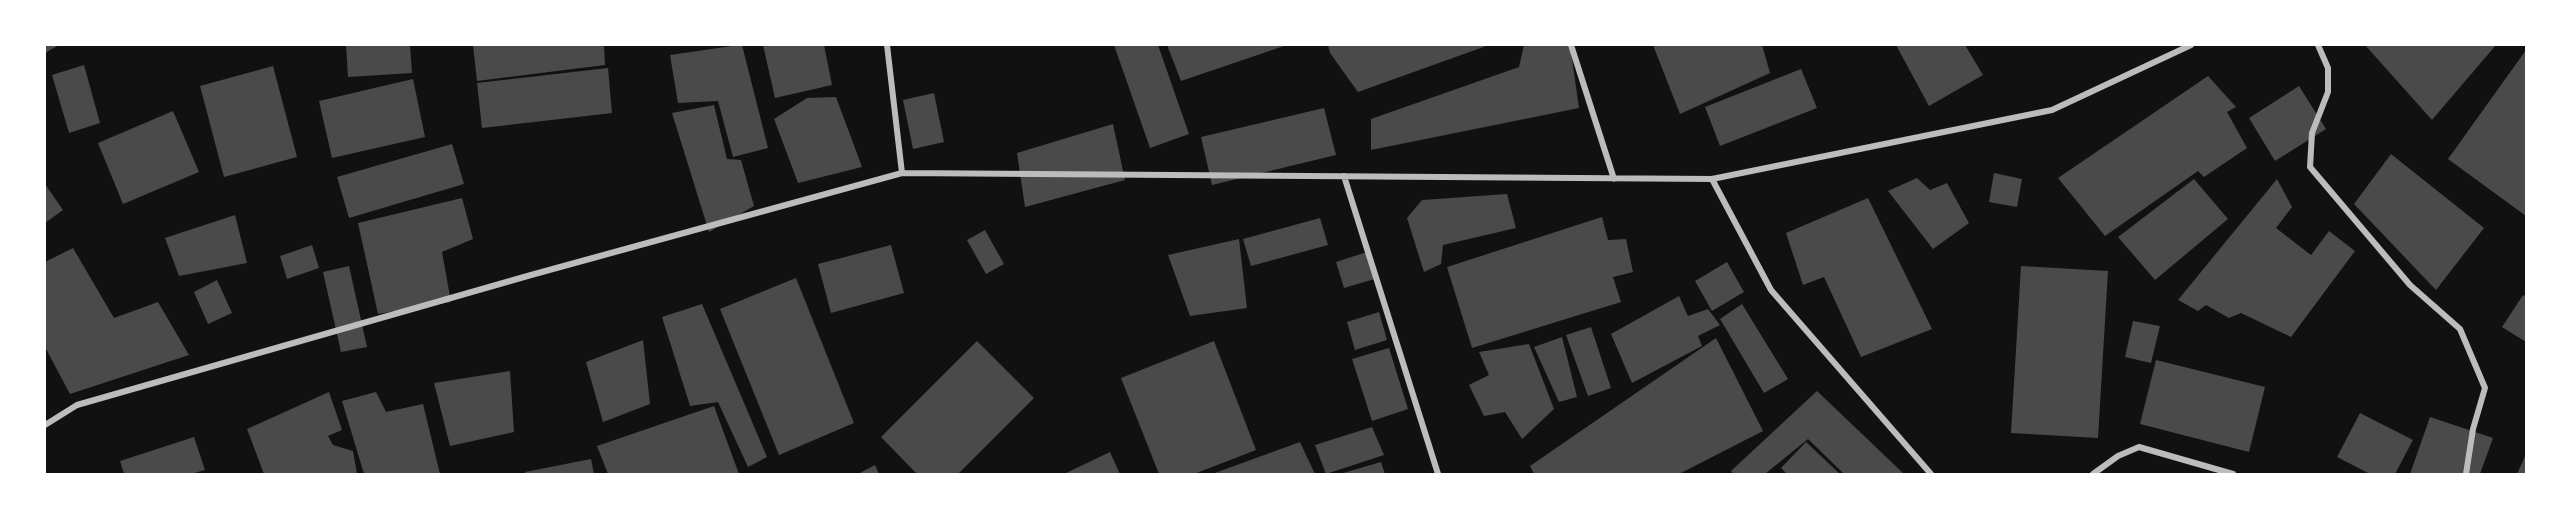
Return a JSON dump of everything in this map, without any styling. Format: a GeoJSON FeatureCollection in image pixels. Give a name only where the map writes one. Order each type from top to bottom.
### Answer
{"type":"FeatureCollection","features":[{"type":"Feature","properties":{"kind":"street"},"geometry":{"type":"LineString","coordinates":[[887,45],[902,173]]}},
{"type":"Feature","properties":{"kind":"street"},"geometry":{"type":"LineString","coordinates":[[1571,45],[1614,178]]}},
{"type":"Feature","properties":{"kind":"street"},"geometry":{"type":"LineString","coordinates":[[45,425],[77,405],[519,278],[902,173],[1712,179],[2052,110],[2191,45]]}},
{"type":"Feature","properties":{"kind":"street"},"geometry":{"type":"LineString","coordinates":[[2318,45],[2328,68],[2328,92],[2312,133],[2310,167],[2410,285],[2460,329],[2485,388],[2473,429],[2466,474]]}},
{"type":"Feature","properties":{"kind":"street"},"geometry":{"type":"LineString","coordinates":[[1344,176],[1438,474]]}},
{"type":"Feature","properties":{"kind":"street"},"geometry":{"type":"LineString","coordinates":[[1712,179],[1771,290],[1931,474]]}},
{"type":"Feature","properties":{"kind":"street"},"geometry":{"type":"LineString","coordinates":[[2093,474],[2118,456],[2139,447],[2233,474]]}},
{"type":"Feature","properties":{"kind":"building"},"geometry":{"type":"Polygon","coordinates":[[[45,45],[59,45],[45,53],[45,45]]]}},
{"type":"Feature","properties":{"kind":"building"},"geometry":{"type":"Polygon","coordinates":[[[346,45],[410,45],[412,73],[348,77],[346,45]]]}},
{"type":"Feature","properties":{"kind":"building"},"geometry":{"type":"Polygon","coordinates":[[[473,45],[604,45],[605,65],[477,81],[473,45]]]}},
{"type":"Feature","properties":{"kind":"building"},"geometry":{"type":"Polygon","coordinates":[[[742,45],[768,148],[733,157],[718,101],[678,103],[670,55],[742,45]]]}},
{"type":"Feature","properties":{"kind":"building"},"geometry":{"type":"Polygon","coordinates":[[[763,45],[824,45],[832,85],[775,98],[763,45]]]}},
{"type":"Feature","properties":{"kind":"building"},"geometry":{"type":"Polygon","coordinates":[[[1114,45],[1158,45],[1189,134],[1150,148],[1114,45]]]}},
{"type":"Feature","properties":{"kind":"building"},"geometry":{"type":"Polygon","coordinates":[[[1167,45],[1287,45],[1181,81],[1167,45]]]}},
{"type":"Feature","properties":{"kind":"building"},"geometry":{"type":"Polygon","coordinates":[[[1328,45],[1489,45],[1358,92],[1330,53],[1328,45]]]}},
{"type":"Feature","properties":{"kind":"building"},"geometry":{"type":"Polygon","coordinates":[[[1524,45],[1570,45],[1579,108],[1371,150],[1371,119],[1519,67],[1524,45]]]}},
{"type":"Feature","properties":{"kind":"building"},"geometry":{"type":"Polygon","coordinates":[[[1653,45],[1762,45],[1770,73],[1680,114],[1653,45]]]}},
{"type":"Feature","properties":{"kind":"building"},"geometry":{"type":"Polygon","coordinates":[[[1896,45],[1965,45],[1983,75],[1929,106],[1896,45]]]}},
{"type":"Feature","properties":{"kind":"building"},"geometry":{"type":"Polygon","coordinates":[[[2365,45],[2496,45],[2432,120],[2365,45]]]}},
{"type":"Feature","properties":{"kind":"building"},"geometry":{"type":"Polygon","coordinates":[[[2526,50],[2526,216],[2448,159],[2526,50]]]}},
{"type":"Feature","properties":{"kind":"building"},"geometry":{"type":"Polygon","coordinates":[[[84,65],[100,123],[69,133],[52,75],[84,65]]]}},
{"type":"Feature","properties":{"kind":"building"},"geometry":{"type":"Polygon","coordinates":[[[273,66],[297,157],[224,177],[200,86],[273,66]]]}},
{"type":"Feature","properties":{"kind":"building"},"geometry":{"type":"Polygon","coordinates":[[[608,68],[612,113],[482,128],[477,83],[608,68]]]}},
{"type":"Feature","properties":{"kind":"building"},"geometry":{"type":"Polygon","coordinates":[[[1801,69],[1817,108],[1720,146],[1705,107],[1801,69]]]}},
{"type":"Feature","properties":{"kind":"building"},"geometry":{"type":"Polygon","coordinates":[[[2208,76],[2236,107],[2227,112],[2247,148],[2204,177],[2198,171],[2105,236],[2058,178],[2208,76]]]}},
{"type":"Feature","properties":{"kind":"building"},"geometry":{"type":"Polygon","coordinates":[[[413,79],[425,137],[332,158],[319,101],[413,79]]]}},
{"type":"Feature","properties":{"kind":"building"},"geometry":{"type":"Polygon","coordinates":[[[2299,86],[2326,129],[2275,161],[2249,118],[2299,86]]]}},
{"type":"Feature","properties":{"kind":"building"},"geometry":{"type":"Polygon","coordinates":[[[934,93],[944,142],[913,149],[903,100],[934,93]]]}},
{"type":"Feature","properties":{"kind":"building"},"geometry":{"type":"Polygon","coordinates":[[[836,97],[862,167],[798,183],[774,119],[807,98],[836,97]]]}},
{"type":"Feature","properties":{"kind":"building"},"geometry":{"type":"Polygon","coordinates":[[[714,105],[727,159],[741,160],[754,206],[709,232],[672,113],[714,105]]]}},
{"type":"Feature","properties":{"kind":"building"},"geometry":{"type":"Polygon","coordinates":[[[1324,108],[1336,155],[1212,185],[1201,137],[1324,108]]]}},
{"type":"Feature","properties":{"kind":"building"},"geometry":{"type":"Polygon","coordinates":[[[173,111],[199,172],[123,204],[98,143],[173,111]]]}},
{"type":"Feature","properties":{"kind":"building"},"geometry":{"type":"Polygon","coordinates":[[[1113,124],[1125,180],[1025,207],[1017,153],[1113,124]]]}},
{"type":"Feature","properties":{"kind":"building"},"geometry":{"type":"Polygon","coordinates":[[[452,144],[464,184],[349,218],[337,177],[452,144]]]}},
{"type":"Feature","properties":{"kind":"building"},"geometry":{"type":"Polygon","coordinates":[[[2391,154],[2484,228],[2436,290],[2354,204],[2391,154]]]}},
{"type":"Feature","properties":{"kind":"building"},"geometry":{"type":"Polygon","coordinates":[[[1994,173],[2022,179],[2017,207],[1989,202],[1994,173]]]}},
{"type":"Feature","properties":{"kind":"building"},"geometry":{"type":"Polygon","coordinates":[[[1917,178],[1930,190],[1947,183],[1969,223],[1933,249],[1888,191],[1917,178]]]}},
{"type":"Feature","properties":{"kind":"building"},"geometry":{"type":"Polygon","coordinates":[[[2194,179],[2228,219],[2155,280],[2118,237],[2194,179]]]}},
{"type":"Feature","properties":{"kind":"building"},"geometry":{"type":"Polygon","coordinates":[[[2277,179],[2292,207],[2276,228],[2311,255],[2329,231],[2355,251],[2291,337],[2241,313],[2229,318],[2206,305],[2198,311],[2178,300],[2277,179]]]}},
{"type":"Feature","properties":{"kind":"building"},"geometry":{"type":"Polygon","coordinates":[[[45,184],[63,210],[45,223],[45,184]]]}},
{"type":"Feature","properties":{"kind":"building"},"geometry":{"type":"Polygon","coordinates":[[[1507,194],[1516,228],[1443,245],[1441,264],[1424,272],[1407,218],[1422,200],[1507,194]]]}},
{"type":"Feature","properties":{"kind":"building"},"geometry":{"type":"Polygon","coordinates":[[[462,198],[473,239],[442,252],[451,302],[378,314],[358,223],[462,198]]]}},
{"type":"Feature","properties":{"kind":"building"},"geometry":{"type":"Polygon","coordinates":[[[1868,198],[1932,329],[1861,357],[1824,277],[1803,285],[1786,233],[1868,198]]]}},
{"type":"Feature","properties":{"kind":"building"},"geometry":{"type":"Polygon","coordinates":[[[235,215],[247,263],[179,276],[165,238],[235,215]]]}},
{"type":"Feature","properties":{"kind":"building"},"geometry":{"type":"Polygon","coordinates":[[[1602,217],[1608,240],[1626,239],[1633,272],[1613,277],[1621,302],[1472,348],[1447,267],[1602,217]]]}},
{"type":"Feature","properties":{"kind":"building"},"geometry":{"type":"Polygon","coordinates":[[[1320,218],[1328,245],[1251,266],[1243,239],[1320,218]]]}},
{"type":"Feature","properties":{"kind":"building"},"geometry":{"type":"Polygon","coordinates":[[[985,230],[1004,264],[986,274],[967,240],[985,230]]]}},
{"type":"Feature","properties":{"kind":"building"},"geometry":{"type":"Polygon","coordinates":[[[1239,239],[1247,308],[1190,316],[1168,255],[1239,239]]]}},
{"type":"Feature","properties":{"kind":"building"},"geometry":{"type":"Polygon","coordinates":[[[312,245],[319,268],[287,279],[280,256],[312,245]]]}},
{"type":"Feature","properties":{"kind":"building"},"geometry":{"type":"Polygon","coordinates":[[[891,245],[904,293],[831,313],[818,264],[891,245]]]}},
{"type":"Feature","properties":{"kind":"building"},"geometry":{"type":"Polygon","coordinates":[[[73,248],[114,318],[158,302],[189,355],[70,394],[45,347],[45,262],[73,248]]]}},
{"type":"Feature","properties":{"kind":"building"},"geometry":{"type":"Polygon","coordinates":[[[1370,251],[1378,278],[1344,288],[1336,262],[1370,251]]]}},
{"type":"Feature","properties":{"kind":"building"},"geometry":{"type":"Polygon","coordinates":[[[1727,262],[1744,292],[1712,311],[1695,281],[1727,262]]]}},
{"type":"Feature","properties":{"kind":"building"},"geometry":{"type":"Polygon","coordinates":[[[349,266],[367,347],[341,352],[323,272],[349,266]]]}},
{"type":"Feature","properties":{"kind":"building"},"geometry":{"type":"Polygon","coordinates":[[[2021,266],[2108,271],[2098,438],[2011,433],[2021,266]]]}},
{"type":"Feature","properties":{"kind":"building"},"geometry":{"type":"Polygon","coordinates":[[[796,278],[854,423],[779,455],[720,309],[796,278]]]}},
{"type":"Feature","properties":{"kind":"building"},"geometry":{"type":"Polygon","coordinates":[[[217,280],[232,313],[208,324],[194,292],[217,280]]]}},
{"type":"Feature","properties":{"kind":"building"},"geometry":{"type":"Polygon","coordinates":[[[2523,295],[2526,296],[2526,342],[2502,327],[2523,295]]]}},
{"type":"Feature","properties":{"kind":"building"},"geometry":{"type":"Polygon","coordinates":[[[1679,296],[1688,316],[1708,309],[1720,325],[1698,336],[1702,346],[1632,383],[1611,334],[1679,296]]]}},
{"type":"Feature","properties":{"kind":"building"},"geometry":{"type":"Polygon","coordinates":[[[702,304],[767,457],[748,467],[718,402],[690,406],[662,317],[702,304]]]}},
{"type":"Feature","properties":{"kind":"building"},"geometry":{"type":"Polygon","coordinates":[[[1742,304],[1788,379],[1764,393],[1720,319],[1742,304]]]}},
{"type":"Feature","properties":{"kind":"building"},"geometry":{"type":"Polygon","coordinates":[[[1379,312],[1387,340],[1355,350],[1347,322],[1379,312]]]}},
{"type":"Feature","properties":{"kind":"building"},"geometry":{"type":"Polygon","coordinates":[[[2133,321],[2160,326],[2151,363],[2125,357],[2133,321]]]}},
{"type":"Feature","properties":{"kind":"building"},"geometry":{"type":"Polygon","coordinates":[[[1591,327],[1611,388],[1588,396],[1566,335],[1591,327]]]}},
{"type":"Feature","properties":{"kind":"building"},"geometry":{"type":"Polygon","coordinates":[[[1562,337],[1577,397],[1559,402],[1534,347],[1562,337]]]}},
{"type":"Feature","properties":{"kind":"building"},"geometry":{"type":"Polygon","coordinates":[[[1716,338],[1763,431],[1679,474],[1534,474],[1530,466],[1716,338]]]}},
{"type":"Feature","properties":{"kind":"building"},"geometry":{"type":"Polygon","coordinates":[[[643,340],[650,404],[603,422],[586,362],[643,340]]]}},
{"type":"Feature","properties":{"kind":"building"},"geometry":{"type":"Polygon","coordinates":[[[977,341],[1034,398],[958,474],[917,474],[881,437],[977,341]]]}},
{"type":"Feature","properties":{"kind":"building"},"geometry":{"type":"Polygon","coordinates":[[[1214,341],[1256,450],[1194,474],[1159,474],[1121,378],[1214,341]]]}},
{"type":"Feature","properties":{"kind":"building"},"geometry":{"type":"Polygon","coordinates":[[[1529,344],[1554,409],[1522,439],[1505,412],[1484,416],[1469,385],[1489,375],[1479,352],[1529,344]]]}},
{"type":"Feature","properties":{"kind":"building"},"geometry":{"type":"Polygon","coordinates":[[[1389,348],[1408,409],[1372,421],[1352,359],[1389,348]]]}},
{"type":"Feature","properties":{"kind":"building"},"geometry":{"type":"Polygon","coordinates":[[[2156,360],[2265,387],[2249,452],[2140,424],[2156,360]]]}},
{"type":"Feature","properties":{"kind":"building"},"geometry":{"type":"Polygon","coordinates":[[[510,371],[514,432],[450,446],[434,383],[510,371]]]}},
{"type":"Feature","properties":{"kind":"building"},"geometry":{"type":"Polygon","coordinates":[[[1817,391],[1904,474],[1844,474],[1808,439],[1765,474],[1734,474],[1731,471],[1817,391]]]}},
{"type":"Feature","properties":{"kind":"building"},"geometry":{"type":"Polygon","coordinates":[[[329,392],[342,430],[328,436],[333,445],[353,451],[357,474],[264,474],[247,429],[329,392]]]}},
{"type":"Feature","properties":{"kind":"building"},"geometry":{"type":"Polygon","coordinates":[[[376,392],[386,412],[423,404],[440,474],[364,474],[342,401],[376,392]]]}},
{"type":"Feature","properties":{"kind":"building"},"geometry":{"type":"Polygon","coordinates":[[[714,406],[739,474],[608,474],[597,446],[714,406]]]}},
{"type":"Feature","properties":{"kind":"building"},"geometry":{"type":"Polygon","coordinates":[[[2360,413],[2413,440],[2395,474],[2370,474],[2337,457],[2360,413]]]}},
{"type":"Feature","properties":{"kind":"building"},"geometry":{"type":"Polygon","coordinates":[[[2430,417],[2493,438],[2480,474],[2410,474],[2430,417]]]}},
{"type":"Feature","properties":{"kind":"building"},"geometry":{"type":"Polygon","coordinates":[[[1372,427],[1384,455],[1326,474],[1315,445],[1372,427]]]}},
{"type":"Feature","properties":{"kind":"building"},"geometry":{"type":"Polygon","coordinates":[[[194,437],[205,470],[191,474],[124,474],[120,461],[194,437]]]}},
{"type":"Feature","properties":{"kind":"building"},"geometry":{"type":"Polygon","coordinates":[[[1300,442],[1315,474],[1212,474],[1300,442]]]}},
{"type":"Feature","properties":{"kind":"building"},"geometry":{"type":"Polygon","coordinates":[[[1806,442],[1840,474],[1787,474],[1781,468],[1806,442]]]}},
{"type":"Feature","properties":{"kind":"building"},"geometry":{"type":"Polygon","coordinates":[[[1110,452],[1120,474],[1064,474],[1110,452]]]}},
{"type":"Feature","properties":{"kind":"building"},"geometry":{"type":"Polygon","coordinates":[[[2526,454],[2526,474],[2517,474],[2526,454]]]}},
{"type":"Feature","properties":{"kind":"building"},"geometry":{"type":"Polygon","coordinates":[[[591,459],[594,474],[525,474],[525,472],[591,459]]]}},
{"type":"Feature","properties":{"kind":"building"},"geometry":{"type":"Polygon","coordinates":[[[1381,462],[1385,474],[1343,474],[1343,473],[1381,462]]]}},
{"type":"Feature","properties":{"kind":"building"},"geometry":{"type":"Polygon","coordinates":[[[875,465],[879,474],[858,474],[875,465]]]}}]}
